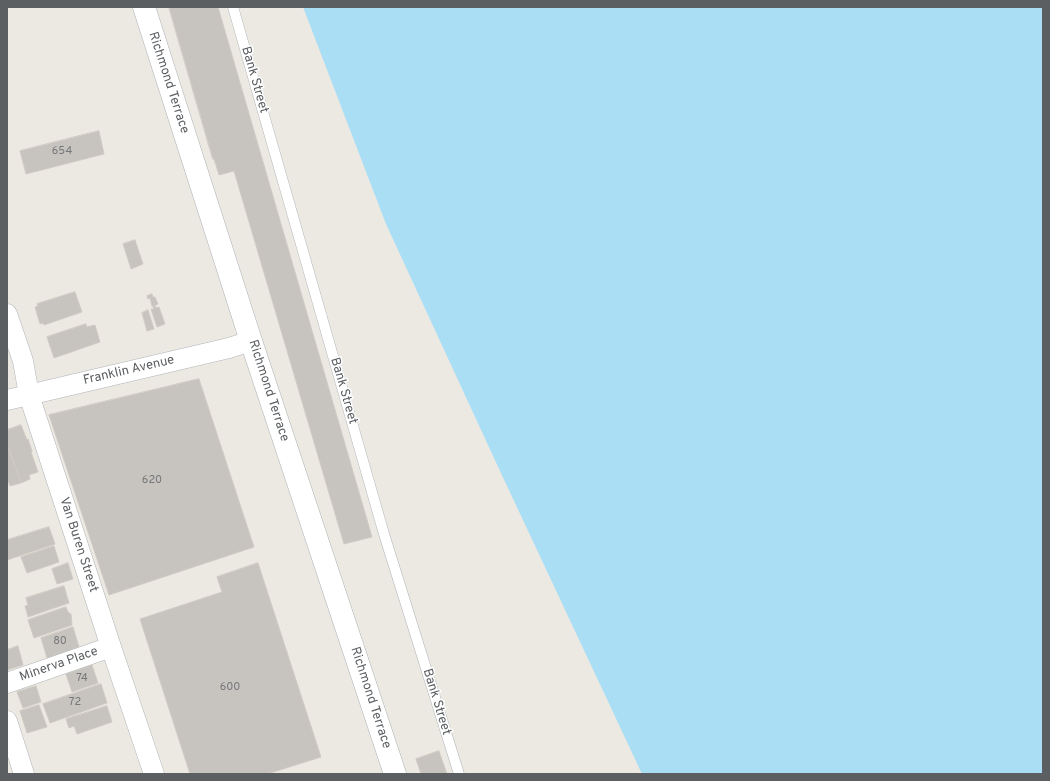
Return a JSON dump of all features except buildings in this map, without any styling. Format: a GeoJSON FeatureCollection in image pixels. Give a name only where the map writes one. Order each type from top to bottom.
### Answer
{"type":"FeatureCollection","features":[{"type":"Feature","properties":{"kind":"main road","name":"Richmond Terrace"},"geometry":{"type":"LineString","coordinates":[[144,7],[251,341],[395,774]]}},
{"type":"Feature","properties":{"kind":"street","name":"Van Buren Street"},"geometry":{"type":"LineString","coordinates":[[7,314],[23,361],[29,395],[111,648],[154,774]]}},
{"type":"Feature","properties":{"kind":"street","name":"Franklin Avenue"},"geometry":{"type":"LineString","coordinates":[[7,400],[229,348],[251,341]]}},
{"type":"Feature","properties":{"kind":"street","name":"Minerva Place"},"geometry":{"type":"LineString","coordinates":[[7,683],[111,648]]}},
{"type":"Feature","properties":{"kind":"street"},"geometry":{"type":"LineString","coordinates":[[7,721],[24,774]]}},
{"type":"Feature","properties":{"kind":"lane","name":"Bank Street"},"geometry":{"type":"LineString","coordinates":[[233,7],[384,534],[459,774]]}},
{"type":"Feature","properties":{"kind":"water"},"geometry":{"type":"Polygon","coordinates":[[[303,7],[1043,7],[1043,774],[642,774],[386,224],[303,7]]]}}]}
